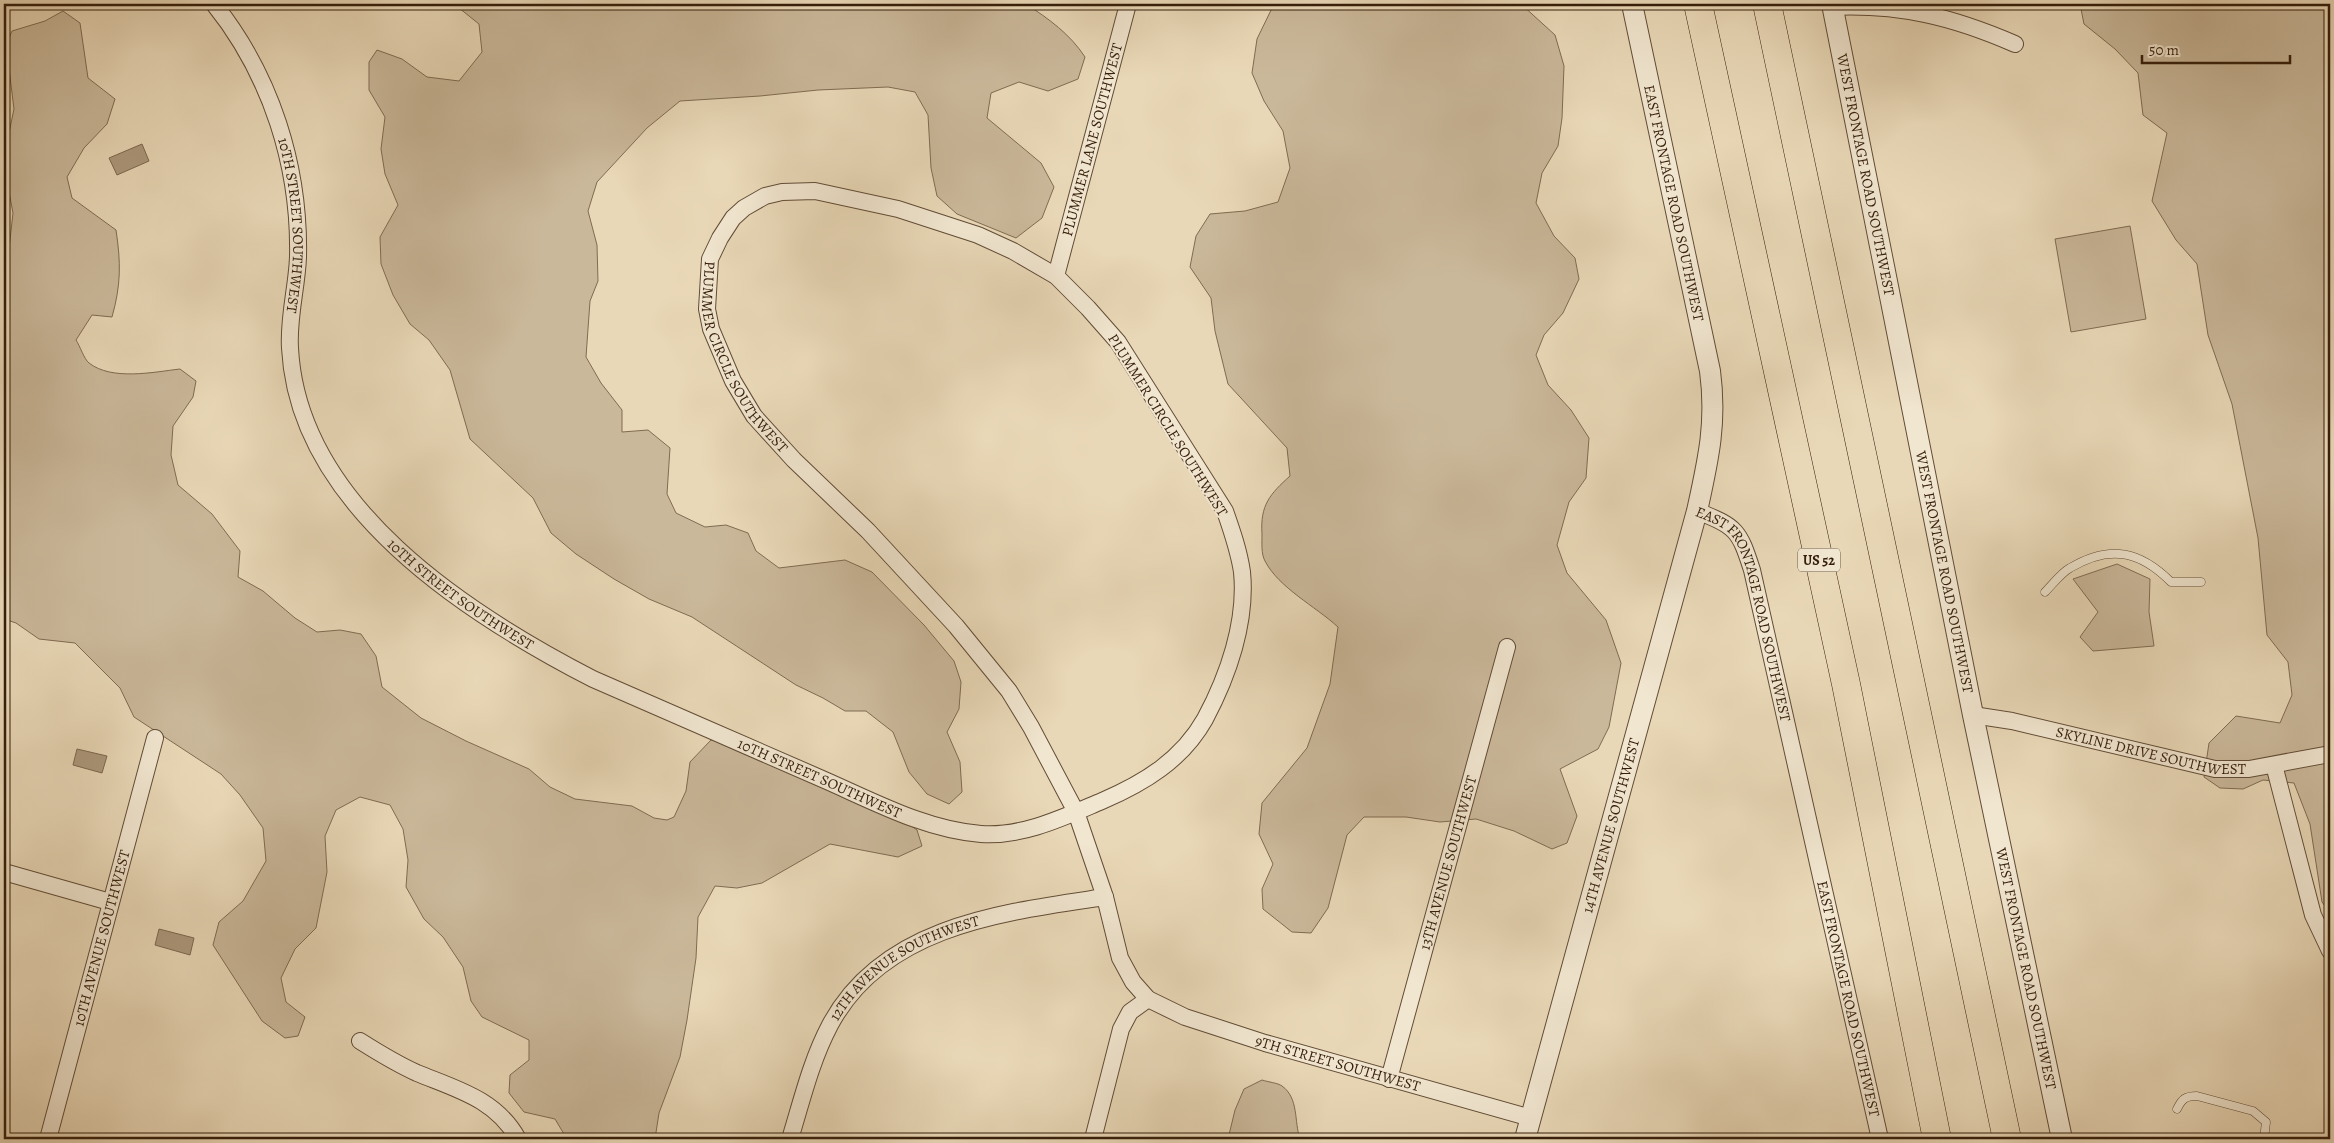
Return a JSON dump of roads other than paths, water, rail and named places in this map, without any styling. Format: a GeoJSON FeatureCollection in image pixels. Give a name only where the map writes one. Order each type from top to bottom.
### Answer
{"type":"FeatureCollection","features":[{"type":"Feature","properties":{"kind":"highway","name":"US 52"},"geometry":{"type":"LineString","coordinates":[[1699,4],[1846,684],[1937,1139]]}},
{"type":"Feature","properties":{"kind":"highway"},"geometry":{"type":"LineString","coordinates":[[1767,4],[2007,1139]]}},
{"type":"Feature","properties":{"kind":"highway"},"geometry":{"type":"LineString","coordinates":[[1922,1139],[1924,1078]]}},
{"type":"Feature","properties":{"kind":"street","name":"10TH STREET SOUTHWEST"},"geometry":{"type":"LineString","coordinates":[[214,4],[249,54],[263,84],[282,135],[291,170],[298,240],[290,348],[292,371],[308,428],[340,484],[364,514],[410,561],[470,608],[501,629],[593,679],[898,812],[930,824],[982,834],[1012,833],[1039,826],[1076,812]]}},
{"type":"Feature","properties":{"kind":"street","name":"PLUMMER LANE SOUTHWEST"},"geometry":{"type":"LineString","coordinates":[[1056,276],[1128,4]]}},
{"type":"Feature","properties":{"kind":"street","name":"EAST FRONTAGE ROAD SOUTHWEST"},"geometry":{"type":"LineString","coordinates":[[1632,4],[1710,371],[1714,405],[1711,442],[1697,512],[1727,523],[1739,535],[1752,570],[1880,1139]]}},
{"type":"Feature","properties":{"kind":"street"},"geometry":{"type":"LineString","coordinates":[[1832,5],[1864,5],[1922,12],[1966,24],[2014,44]]}},
{"type":"Feature","properties":{"kind":"street","name":"WEST FRONTAGE ROAD SOUTHWEST"},"geometry":{"type":"LineString","coordinates":[[1832,5],[1974,715],[2062,1139]]}},
{"type":"Feature","properties":{"kind":"street","name":"PLUMMER CIRCLE SOUTHWEST"},"geometry":{"type":"LineString","coordinates":[[1076,812],[1143,781],[1161,770],[1185,748],[1214,703],[1239,624],[1243,585],[1235,539],[1225,512],[1118,342],[1056,276],[1013,251],[978,235],[898,209],[815,191],[782,192],[765,196],[744,208],[733,218],[710,258],[707,309],[711,329],[733,381],[754,416],[794,460],[868,531],[956,626],[1009,691],[1032,727],[1076,812],[1105,897],[1120,958],[1133,982],[1148,999]]}},
{"type":"Feature","properties":{"kind":"street","name":"14TH AVENUE SOUTHWEST"},"geometry":{"type":"LineString","coordinates":[[1525,1139],[1697,512]]}},
{"type":"Feature","properties":{"kind":"street","name":"13TH AVENUE SOUTHWEST"},"geometry":{"type":"LineString","coordinates":[[1389,1079],[1506,647]]}},
{"type":"Feature","properties":{"kind":"street","name":"SKYLINE DRIVE SOUTHWEST"},"geometry":{"type":"LineString","coordinates":[[1974,715],[2005,720],[2215,769],[2250,769],[2330,754]]}},
{"type":"Feature","properties":{"kind":"street","name":"10TH AVENUE SOUTHWEST"},"geometry":{"type":"LineString","coordinates":[[48,1139],[155,738]]}},
{"type":"Feature","properties":{"kind":"street"},"geometry":{"type":"LineString","coordinates":[[2274,765],[2313,915],[2330,951]]}},
{"type":"Feature","properties":{"kind":"street"},"geometry":{"type":"LineString","coordinates":[[4,872],[110,902]]}},
{"type":"Feature","properties":{"kind":"street","name":"12TH AVENUE SOUTHWEST"},"geometry":{"type":"LineString","coordinates":[[790,1139],[810,1074],[831,1023],[848,996],[886,961],[942,932],[979,920],[1031,908],[1105,897]]}},
{"type":"Feature","properties":{"kind":"street"},"geometry":{"type":"LineString","coordinates":[[1093,1139],[1121,1029],[1130,1012],[1148,999]]}},
{"type":"Feature","properties":{"kind":"street","name":"9TH STREET SOUTHWEST"},"geometry":{"type":"LineString","coordinates":[[1148,999],[1185,1017],[1256,1040],[1531,1118]]}},
{"type":"Feature","properties":{"kind":"street"},"geometry":{"type":"LineString","coordinates":[[360,1041],[394,1062],[476,1097],[489,1106],[518,1139]]}},
{"type":"Feature","properties":{"kind":"lane"},"geometry":{"type":"LineString","coordinates":[[2046,592],[2069,568],[2094,557],[2108,554],[2136,556],[2155,566],[2171,582],[2201,582]]}},
{"type":"Feature","properties":{"kind":"lane"},"geometry":{"type":"LineString","coordinates":[[2177,1109],[2181,1101],[2187,1096],[2197,1096],[2253,1111],[2266,1122],[2264,1139]]}}]}
